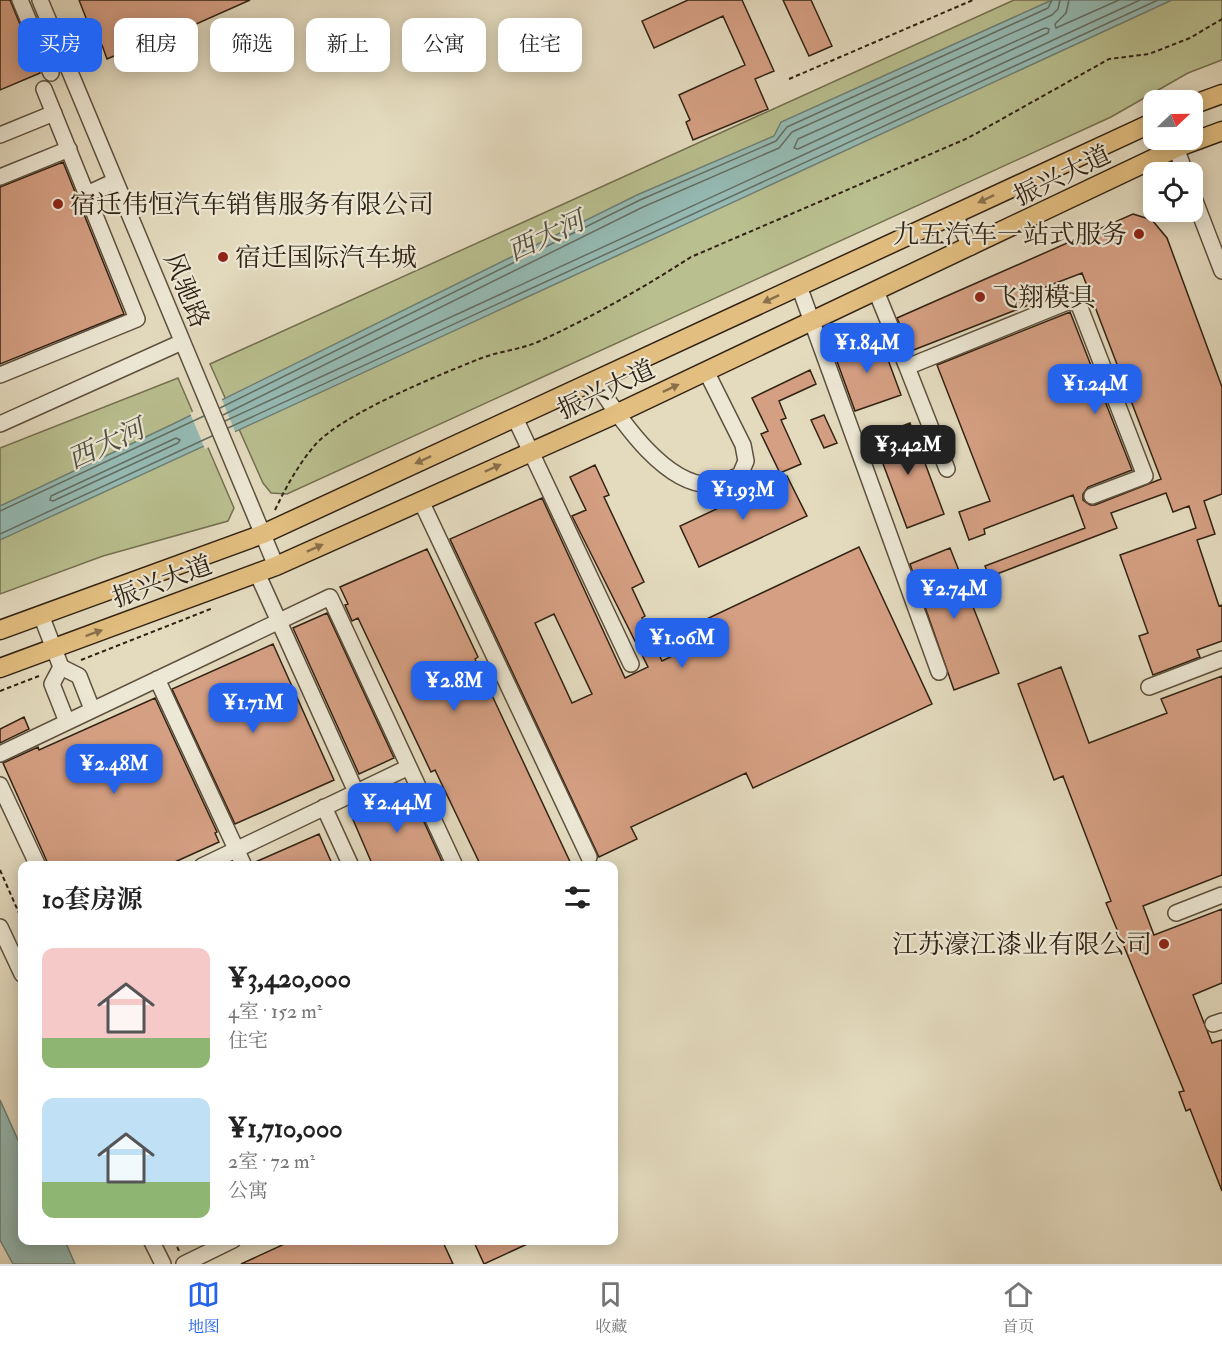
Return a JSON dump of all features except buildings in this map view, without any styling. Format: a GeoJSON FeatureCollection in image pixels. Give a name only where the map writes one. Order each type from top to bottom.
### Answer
{"type":"FeatureCollection","features":[{"type":"Feature","properties":{"kind":"main road"},"geometry":{"type":"LineString","coordinates":[[1203,101],[1222,94]]}},
{"type":"Feature","properties":{"kind":"main road","name":"振兴大道"},"geometry":{"type":"LineString","coordinates":[[0,630],[262,534],[1143,127]]}},
{"type":"Feature","properties":{"kind":"main road","name":"振兴大道"},"geometry":{"type":"LineString","coordinates":[[1203,138],[1222,131]]}},
{"type":"Feature","properties":{"kind":"main road","name":"振兴大道"},"geometry":{"type":"LineString","coordinates":[[0,668],[276,566],[616,414],[1172,150]]}},
{"type":"Feature","properties":{"kind":"street"},"geometry":{"type":"LineString","coordinates":[[20,0],[51,73]]}},
{"type":"Feature","properties":{"kind":"street","name":"风驰路"},"geometry":{"type":"LineString","coordinates":[[40,0],[276,566]]}},
{"type":"Feature","properties":{"kind":"street"},"geometry":{"type":"LineString","coordinates":[[0,375],[137,320],[44,89]]}},
{"type":"Feature","properties":{"kind":"street"},"geometry":{"type":"LineString","coordinates":[[0,135],[54,113]]}},
{"type":"Feature","properties":{"kind":"street"},"geometry":{"type":"LineString","coordinates":[[0,177],[69,149]]}},
{"type":"Feature","properties":{"kind":"street"},"geometry":{"type":"LineString","coordinates":[[87,194],[115,181]]}},
{"type":"Feature","properties":{"kind":"street"},"geometry":{"type":"LineString","coordinates":[[954,214],[970,247]]}},
{"type":"Feature","properties":{"kind":"street"},"geometry":{"type":"LineString","coordinates":[[1203,222],[1222,271]]}},
{"type":"Feature","properties":{"kind":"street"},"geometry":{"type":"LineString","coordinates":[[799,286],[939,672]]}},
{"type":"Feature","properties":{"kind":"street"},"geometry":{"type":"LineString","coordinates":[[876,291],[947,469]]}},
{"type":"Feature","properties":{"kind":"street"},"geometry":{"type":"LineString","coordinates":[[907,367],[1070,301],[1079,305],[1145,476],[1092,496]]}},
{"type":"Feature","properties":{"kind":"street"},"geometry":{"type":"LineString","coordinates":[[0,424],[182,342]]}},
{"type":"Feature","properties":{"kind":"street"},"geometry":{"type":"LineString","coordinates":[[595,381],[616,414],[652,455],[682,476],[697,483],[718,484],[740,475],[746,461],[743,445],[706,371]]}},
{"type":"Feature","properties":{"kind":"street"},"geometry":{"type":"LineString","coordinates":[[515,417],[631,664]]}},
{"type":"Feature","properties":{"kind":"street"},"geometry":{"type":"LineString","coordinates":[[422,501],[589,857]]}},
{"type":"Feature","properties":{"kind":"street"},"geometry":{"type":"LineString","coordinates":[[257,573],[356,792]]}},
{"type":"Feature","properties":{"kind":"street"},"geometry":{"type":"LineString","coordinates":[[0,754],[330,597],[453,861]]}},
{"type":"Feature","properties":{"kind":"street"},"geometry":{"type":"LineString","coordinates":[[41,615],[61,668],[79,676],[92,709]]}},
{"type":"Feature","properties":{"kind":"street"},"geometry":{"type":"LineString","coordinates":[[1149,687],[1222,659]]}},
{"type":"Feature","properties":{"kind":"street"},"geometry":{"type":"LineString","coordinates":[[61,668],[52,684],[66,722]]}},
{"type":"Feature","properties":{"kind":"street"},"geometry":{"type":"LineString","coordinates":[[157,678],[242,861]]}},
{"type":"Feature","properties":{"kind":"street"},"geometry":{"type":"LineString","coordinates":[[212,861],[409,767]]}},
{"type":"Feature","properties":{"kind":"street"},"geometry":{"type":"LineString","coordinates":[[0,785],[36,861]]}},
{"type":"Feature","properties":{"kind":"street"},"geometry":{"type":"LineString","coordinates":[[324,807],[349,861]]}},
{"type":"Feature","properties":{"kind":"street"},"geometry":{"type":"LineString","coordinates":[[1176,913],[1222,895]]}},
{"type":"Feature","properties":{"kind":"street"},"geometry":{"type":"LineString","coordinates":[[0,927],[18,953]]}},
{"type":"Feature","properties":{"kind":"street"},"geometry":{"type":"LineString","coordinates":[[154,1245],[163,1264]]}},
{"type":"Feature","properties":{"kind":"street"},"geometry":{"type":"LineString","coordinates":[[184,1264],[223,1245]]}},
{"type":"Feature","properties":{"kind":"path"},"geometry":{"type":"LineString","coordinates":[[789,79],[973,0]]}},
{"type":"Feature","properties":{"kind":"path"},"geometry":{"type":"LineString","coordinates":[[262,534],[292,477],[316,443],[339,425],[482,357],[514,351],[540,341],[651,282],[691,257],[968,138],[1109,58],[1149,54],[1190,38],[1222,19]]}},
{"type":"Feature","properties":{"kind":"path"},"geometry":{"type":"LineString","coordinates":[[0,870],[18,911]]}},
{"type":"Feature","properties":{"kind":"green space"},"geometry":{"type":"Polygon","coordinates":[[[1014,0],[1222,0],[1222,60],[1188,73],[1158,90],[1143,90],[1143,99],[1111,117],[287,494],[271,493],[263,483],[210,364],[1014,0]]]}},
{"type":"Feature","properties":{"kind":"green space"},"geometry":{"type":"Polygon","coordinates":[[[178,378],[234,508],[228,521],[103,556],[0,594],[0,448],[178,378]]]}},
{"type":"Feature","properties":{"kind":"water"},"geometry":{"type":"Polygon","coordinates":[[[1052,0],[1172,0],[0,540],[0,506],[173,424],[637,195],[774,136],[781,122],[1052,0]]]}},
{"type":"Feature","properties":{"kind":"water"},"geometry":{"type":"Polygon","coordinates":[[[0,1100],[18,1140],[18,1245],[67,1245],[75,1264],[13,1264],[0,1240],[0,1100]]]}},
{"type":"Feature","properties":{"kind":"pier"},"geometry":{"type":"Polygon","coordinates":[[[221,397],[236,434],[205,449],[190,413],[221,397]]]}},
{"type":"Feature","properties":{"kind":"place","name":"宿迁伟恒汽车销售服务有限公司"},"geometry":{"type":"Point","coordinates":[58,204]}},
{"type":"Feature","properties":{"kind":"place","name":"九五汽车一站式服务"},"geometry":{"type":"Point","coordinates":[1139,234]}},
{"type":"Feature","properties":{"kind":"place","name":"宿迁国际汽车城"},"geometry":{"type":"Point","coordinates":[223,257]}},
{"type":"Feature","properties":{"kind":"place","name":"飞翔模具"},"geometry":{"type":"Point","coordinates":[980,297]}},
{"type":"Feature","properties":{"kind":"place","name":"江苏濠江漆业有限公司"},"geometry":{"type":"Point","coordinates":[1164,944]}},
{"type":"Feature","properties":{"kind":"water label","name":"西大河"},"geometry":{"type":"Point","coordinates":[546,236]}},
{"type":"Feature","properties":{"kind":"water label","name":"西大河"},"geometry":{"type":"Point","coordinates":[106,444]}}]}
